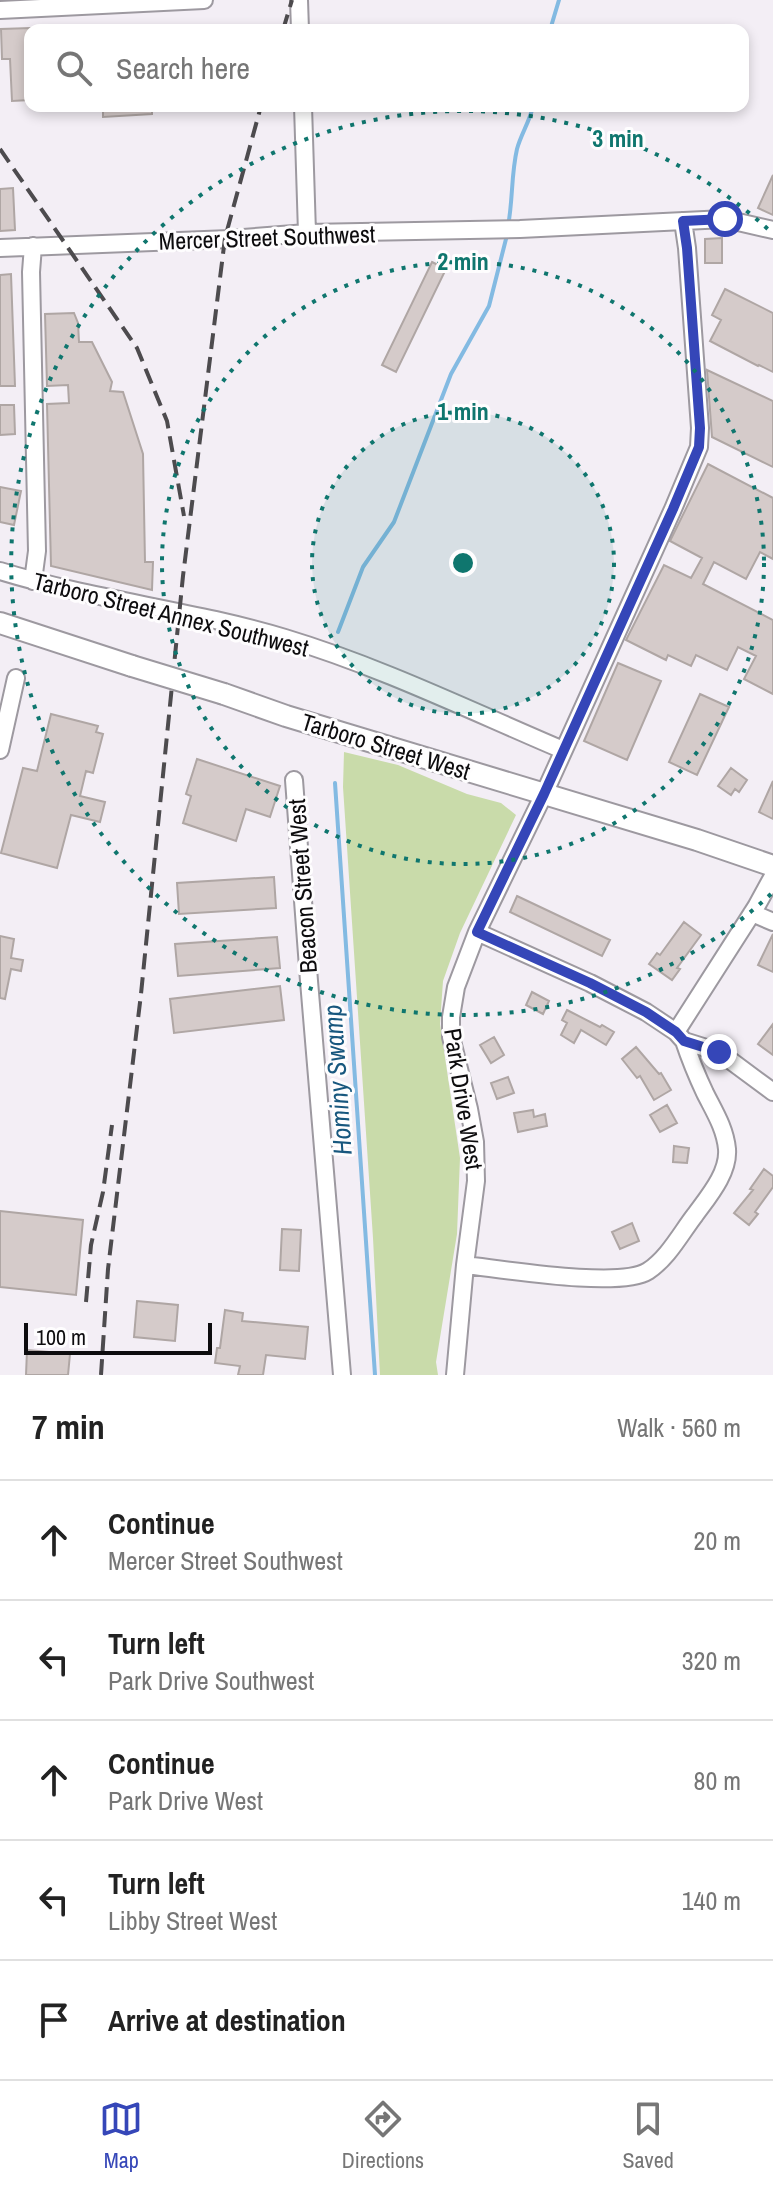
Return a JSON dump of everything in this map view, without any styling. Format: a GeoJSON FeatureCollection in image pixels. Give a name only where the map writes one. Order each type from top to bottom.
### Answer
{"type":"FeatureCollection","features":[{"type":"Feature","properties":{"kind":"main road","name":"Tarboro Street West"},"geometry":{"type":"LineString","coordinates":[[0,623],[286,716],[710,844],[773,866]]}},
{"type":"Feature","properties":{"kind":"street"},"geometry":{"type":"LineString","coordinates":[[0,10],[71,3],[204,0]]}},
{"type":"Feature","properties":{"kind":"street"},"geometry":{"type":"LineString","coordinates":[[299,0],[300,24]]}},
{"type":"Feature","properties":{"kind":"street"},"geometry":{"type":"LineString","coordinates":[[303,112],[307,233]]}},
{"type":"Feature","properties":{"kind":"street","name":"Mercer Street Southwest"},"geometry":{"type":"LineString","coordinates":[[0,248],[307,233],[520,229],[725,219],[773,230]]}},
{"type":"Feature","properties":{"kind":"street","name":"Park Drive West"},"geometry":{"type":"LineString","coordinates":[[455,1375],[476,1181],[476,1154],[469,1109],[451,1037],[456,987],[477,932],[544,794],[699,447],[699,413],[683,221]]}},
{"type":"Feature","properties":{"kind":"street"},"geometry":{"type":"LineString","coordinates":[[33,246],[37,551],[33,581]]}},
{"type":"Feature","properties":{"kind":"street","name":"Tarboro Street Annex Southwest"},"geometry":{"type":"LineString","coordinates":[[0,571],[59,588],[180,611],[289,639],[440,696],[563,750]]}},
{"type":"Feature","properties":{"kind":"street"},"geometry":{"type":"LineString","coordinates":[[0,750],[16,678]]}},
{"type":"Feature","properties":{"kind":"street","name":"Beacon Street West"},"geometry":{"type":"LineString","coordinates":[[294,780],[342,1375]]}},
{"type":"Feature","properties":{"kind":"street"},"geometry":{"type":"LineString","coordinates":[[680,1037],[773,876]]}},
{"type":"Feature","properties":{"kind":"street"},"geometry":{"type":"LineString","coordinates":[[752,913],[773,922]]}},
{"type":"Feature","properties":{"kind":"street"},"geometry":{"type":"LineString","coordinates":[[477,932],[646,1012],[680,1037],[719,1052],[773,1092]]}},
{"type":"Feature","properties":{"kind":"street"},"geometry":{"type":"LineString","coordinates":[[465,1265],[619,1279],[639,1275],[659,1262],[708,1198],[723,1170],[727,1155],[719,1119],[680,1037]]}},
{"type":"Feature","properties":{"kind":"green space"},"geometry":{"type":"Polygon","coordinates":[[[344,752],[398,765],[467,794],[501,803],[516,815],[460,933],[443,981],[440,1024],[460,1158],[457,1234],[436,1362],[438,1375],[380,1375],[343,787],[344,752]]]}},
{"type":"Feature","properties":{"kind":"building"},"geometry":{"type":"Polygon","coordinates":[[[24,28],[24,100],[12,101],[10,59],[2,59],[1,29],[24,28]]]}},
{"type":"Feature","properties":{"kind":"building"},"geometry":{"type":"Polygon","coordinates":[[[103,112],[152,112],[152,114],[103,117],[103,112]]]}},
{"type":"Feature","properties":{"kind":"building"},"geometry":{"type":"Polygon","coordinates":[[[773,175],[773,215],[758,208],[773,175]]]}},
{"type":"Feature","properties":{"kind":"building"},"geometry":{"type":"Polygon","coordinates":[[[13,188],[15,230],[0,231],[0,189],[13,188]]]}},
{"type":"Feature","properties":{"kind":"building"},"geometry":{"type":"Polygon","coordinates":[[[722,238],[722,263],[705,263],[705,239],[722,238]]]}},
{"type":"Feature","properties":{"kind":"building"},"geometry":{"type":"Polygon","coordinates":[[[432,262],[446,269],[396,372],[382,365],[432,262]]]}},
{"type":"Feature","properties":{"kind":"building"},"geometry":{"type":"Polygon","coordinates":[[[11,274],[15,386],[0,386],[0,275],[11,274]]]}},
{"type":"Feature","properties":{"kind":"building"},"geometry":{"type":"Polygon","coordinates":[[[725,289],[773,313],[773,372],[710,341],[721,320],[712,315],[725,289]]]}},
{"type":"Feature","properties":{"kind":"building"},"geometry":{"type":"Polygon","coordinates":[[[74,313],[79,342],[92,342],[112,382],[110,391],[123,392],[143,454],[145,562],[153,562],[152,590],[51,566],[47,404],[69,403],[68,385],[47,386],[45,314],[74,313]]]}},
{"type":"Feature","properties":{"kind":"building"},"geometry":{"type":"Polygon","coordinates":[[[707,370],[773,401],[773,467],[712,437],[707,370]]]}},
{"type":"Feature","properties":{"kind":"building"},"geometry":{"type":"Polygon","coordinates":[[[0,405],[14,405],[15,434],[0,435],[0,405]]]}},
{"type":"Feature","properties":{"kind":"building"},"geometry":{"type":"Polygon","coordinates":[[[708,464],[773,498],[773,559],[760,552],[746,579],[714,562],[703,584],[773,620],[773,694],[744,679],[756,656],[738,647],[727,670],[696,655],[691,666],[668,655],[666,660],[626,640],[664,565],[691,578],[702,558],[670,541],[708,464]]]}},
{"type":"Feature","properties":{"kind":"building"},"geometry":{"type":"Polygon","coordinates":[[[0,487],[21,491],[14,525],[0,522],[0,487]]]}},
{"type":"Feature","properties":{"kind":"building"},"geometry":{"type":"Polygon","coordinates":[[[618,663],[661,681],[627,760],[584,741],[618,663]]]}},
{"type":"Feature","properties":{"kind":"building"},"geometry":{"type":"Polygon","coordinates":[[[700,694],[729,707],[697,775],[669,762],[700,694]]]}},
{"type":"Feature","properties":{"kind":"building"},"geometry":{"type":"Polygon","coordinates":[[[51,714],[98,726],[96,732],[103,734],[93,773],[86,771],[80,796],[105,802],[100,822],[71,815],[57,868],[1,853],[23,768],[37,771],[51,714]]]}},
{"type":"Feature","properties":{"kind":"building"},"geometry":{"type":"Polygon","coordinates":[[[197,759],[280,786],[270,817],[246,809],[236,841],[183,823],[191,796],[186,794],[197,759]]]}},
{"type":"Feature","properties":{"kind":"building"},"geometry":{"type":"Polygon","coordinates":[[[731,768],[747,780],[739,792],[735,789],[731,795],[718,786],[731,768]]]}},
{"type":"Feature","properties":{"kind":"building"},"geometry":{"type":"Polygon","coordinates":[[[773,781],[773,819],[759,812],[773,781]]]}},
{"type":"Feature","properties":{"kind":"building"},"geometry":{"type":"Polygon","coordinates":[[[274,877],[276,908],[179,914],[177,883],[274,877]]]}},
{"type":"Feature","properties":{"kind":"building"},"geometry":{"type":"Polygon","coordinates":[[[517,896],[610,940],[602,956],[510,912],[517,896]]]}},
{"type":"Feature","properties":{"kind":"building"},"geometry":{"type":"Polygon","coordinates":[[[684,922],[701,935],[672,980],[649,964],[657,953],[660,955],[684,922]]]}},
{"type":"Feature","properties":{"kind":"building"},"geometry":{"type":"Polygon","coordinates":[[[773,934],[773,972],[758,965],[773,934]]]}},
{"type":"Feature","properties":{"kind":"building"},"geometry":{"type":"Polygon","coordinates":[[[0,936],[14,939],[11,958],[23,960],[21,971],[11,969],[5,999],[0,998],[0,936]]]}},
{"type":"Feature","properties":{"kind":"building"},"geometry":{"type":"Polygon","coordinates":[[[277,937],[280,968],[178,976],[175,944],[277,937]]]}},
{"type":"Feature","properties":{"kind":"building"},"geometry":{"type":"Polygon","coordinates":[[[280,986],[284,1020],[174,1033],[170,999],[280,986]]]}},
{"type":"Feature","properties":{"kind":"building"},"geometry":{"type":"Polygon","coordinates":[[[532,992],[549,1001],[543,1014],[526,1005],[532,992]]]}},
{"type":"Feature","properties":{"kind":"building"},"geometry":{"type":"Polygon","coordinates":[[[567,1010],[614,1032],[606,1045],[581,1030],[574,1043],[561,1035],[567,1023],[562,1020],[567,1010]]]}},
{"type":"Feature","properties":{"kind":"building"},"geometry":{"type":"Polygon","coordinates":[[[773,1024],[773,1055],[758,1044],[773,1024]]]}},
{"type":"Feature","properties":{"kind":"building"},"geometry":{"type":"Polygon","coordinates":[[[494,1037],[504,1055],[491,1063],[480,1045],[494,1037]]]}},
{"type":"Feature","properties":{"kind":"building"},"geometry":{"type":"Polygon","coordinates":[[[636,1047],[661,1073],[671,1090],[654,1100],[640,1076],[637,1078],[622,1059],[636,1047]]]}},
{"type":"Feature","properties":{"kind":"building"},"geometry":{"type":"Polygon","coordinates":[[[508,1077],[514,1093],[497,1099],[491,1083],[508,1077]]]}},
{"type":"Feature","properties":{"kind":"building"},"geometry":{"type":"Polygon","coordinates":[[[667,1105],[677,1123],[660,1132],[650,1115],[667,1105]]]}},
{"type":"Feature","properties":{"kind":"building"},"geometry":{"type":"Polygon","coordinates":[[[533,1110],[534,1117],[545,1114],[547,1126],[518,1132],[514,1113],[533,1110]]]}},
{"type":"Feature","properties":{"kind":"building"},"geometry":{"type":"Polygon","coordinates":[[[674,1146],[689,1148],[687,1163],[673,1162],[674,1146]]]}},
{"type":"Feature","properties":{"kind":"building"},"geometry":{"type":"Polygon","coordinates":[[[764,1169],[773,1176],[773,1187],[749,1225],[734,1213],[753,1190],[750,1189],[764,1169]]]}},
{"type":"Feature","properties":{"kind":"building"},"geometry":{"type":"Polygon","coordinates":[[[0,1211],[83,1220],[76,1295],[0,1287],[0,1211]]]}},
{"type":"Feature","properties":{"kind":"building"},"geometry":{"type":"Polygon","coordinates":[[[632,1223],[639,1241],[620,1249],[612,1232],[632,1223]]]}},
{"type":"Feature","properties":{"kind":"building"},"geometry":{"type":"Polygon","coordinates":[[[282,1229],[301,1230],[299,1271],[280,1270],[282,1229]]]}},
{"type":"Feature","properties":{"kind":"building"},"geometry":{"type":"Polygon","coordinates":[[[137,1301],[178,1305],[175,1341],[134,1337],[137,1301]]]}},
{"type":"Feature","properties":{"kind":"building"},"geometry":{"type":"Polygon","coordinates":[[[225,1310],[243,1313],[242,1321],[308,1327],[305,1359],[266,1355],[263,1375],[238,1375],[240,1366],[215,1363],[225,1310]]]}},
{"type":"Feature","properties":{"kind":"building"},"geometry":{"type":"Polygon","coordinates":[[[27,1350],[70,1354],[68,1375],[26,1375],[27,1350]]]}},
{"type":"Feature","properties":{"kind":"waterway","name":"Hominy Swamp"},"geometry":{"type":"LineString","coordinates":[[552,24],[559,0]]}},
{"type":"Feature","properties":{"kind":"waterway","name":"Hominy Swamp"},"geometry":{"type":"LineString","coordinates":[[508,226],[517,149],[531,112]]}},
{"type":"Feature","properties":{"kind":"waterway","name":"Hominy Swamp"},"geometry":{"type":"LineString","coordinates":[[338,632],[363,567],[394,522],[451,374],[489,306],[507,235]]}},
{"type":"Feature","properties":{"kind":"waterway","name":"Hominy Swamp"},"geometry":{"type":"LineString","coordinates":[[335,783],[375,1375]]}},
{"type":"Feature","properties":{"kind":"railway"},"geometry":{"type":"LineString","coordinates":[[285,24],[292,0]]}},
{"type":"Feature","properties":{"kind":"railway"},"geometry":{"type":"LineString","coordinates":[[101,1375],[108,1269],[141,994],[183,576],[225,238],[259,112]]}},
{"type":"Feature","properties":{"kind":"railway"},"geometry":{"type":"LineString","coordinates":[[0,149],[137,348],[167,421],[184,516]]}},
{"type":"Feature","properties":{"kind":"railway"},"geometry":{"type":"LineString","coordinates":[[86,1302],[91,1245],[103,1192],[112,1125]]}},
{"type":"Feature","properties":{"kind":"route"},"geometry":{"type":"LineString","coordinates":[[719,1052],[684,1041],[646,1012],[477,932],[544,794],[699,447],[683,221],[725,219]]}}]}
